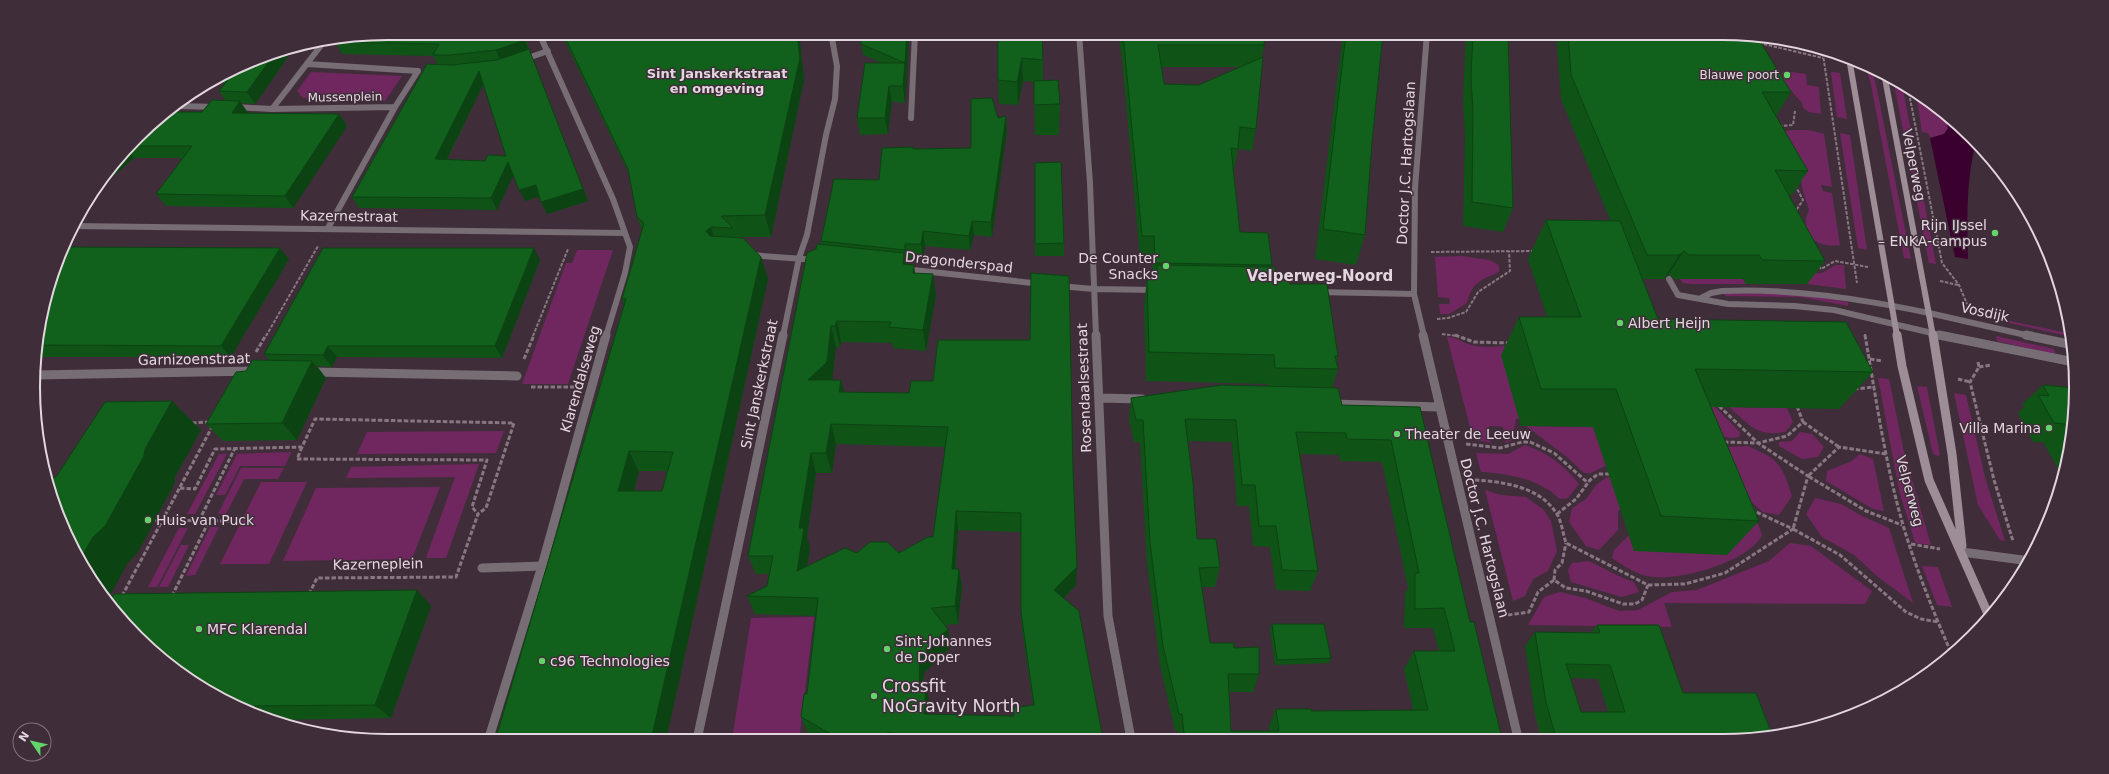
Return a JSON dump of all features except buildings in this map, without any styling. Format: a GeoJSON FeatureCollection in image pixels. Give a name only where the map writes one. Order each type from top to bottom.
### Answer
{"type":"FeatureCollection","features":[{"type":"Feature","properties":{"kind":"main road","name":"Velperweg"},"geometry":{"type":"LineString","coordinates":[[1850,64],[1894,324],[1902,366],[1929,480],[1987,611]]}},
{"type":"Feature","properties":{"kind":"main road","name":"Velperweg"},"geometry":{"type":"LineString","coordinates":[[1886,81],[1929,313],[1952,454],[1962,552]]}},
{"type":"Feature","properties":{"kind":"street","name":"Klarendalseweg"},"geometry":{"type":"LineString","coordinates":[[490,734],[542,566],[590,388],[625,273],[630,247],[613,199],[542,40]]}},
{"type":"Feature","properties":{"kind":"street","name":"Sint Janskerkstraat"},"geometry":{"type":"LineString","coordinates":[[698,734],[799,258],[807,235],[826,135],[835,99],[837,66],[832,40]]}},
{"type":"Feature","properties":{"kind":"street"},"geometry":{"type":"LineString","coordinates":[[911,118],[916,40]]}},
{"type":"Feature","properties":{"kind":"street","name":"Rosendaalsestraat"},"geometry":{"type":"LineString","coordinates":[[1080,40],[1090,183],[1108,616],[1130,734]]}},
{"type":"Feature","properties":{"kind":"street","name":"Doctor J.C. Hartogslaan"},"geometry":{"type":"LineString","coordinates":[[1426,40],[1415,188],[1414,294],[1439,407],[1491,617],[1517,734]]}},
{"type":"Feature","properties":{"kind":"street"},"geometry":{"type":"LineString","coordinates":[[307,64],[320,47]]}},
{"type":"Feature","properties":{"kind":"street"},"geometry":{"type":"LineString","coordinates":[[515,62],[548,51]]}},
{"type":"Feature","properties":{"kind":"street","name":"Mussenplein"},"geometry":{"type":"LineString","coordinates":[[307,64],[418,71],[395,107],[272,109],[307,64]]}},
{"type":"Feature","properties":{"kind":"street"},"geometry":{"type":"LineString","coordinates":[[418,71],[426,71]]}},
{"type":"Feature","properties":{"kind":"street"},"geometry":{"type":"LineString","coordinates":[[183,106],[272,109]]}},
{"type":"Feature","properties":{"kind":"street"},"geometry":{"type":"LineString","coordinates":[[328,228],[395,107]]}},
{"type":"Feature","properties":{"kind":"street","name":"Kazernestraat"},"geometry":{"type":"LineString","coordinates":[[80,226],[328,228],[625,233]]}},
{"type":"Feature","properties":{"kind":"street"},"geometry":{"type":"LineString","coordinates":[[740,254],[822,261]]}},
{"type":"Feature","properties":{"kind":"street","name":"Dragonderspad"},"geometry":{"type":"LineString","coordinates":[[892,268],[1094,289],[1165,290]]}},
{"type":"Feature","properties":{"kind":"street"},"geometry":{"type":"LineString","coordinates":[[1669,279],[1678,295],[1690,298],[1701,298],[1728,304],[1834,310],[1932,333],[2068,361]]}},
{"type":"Feature","properties":{"kind":"street"},"geometry":{"type":"LineString","coordinates":[[1701,298],[1710,292],[1771,290],[1819,293],[1859,298],[1891,305]]}},
{"type":"Feature","properties":{"kind":"street"},"geometry":{"type":"LineString","coordinates":[[1305,292],[1414,294]]}},
{"type":"Feature","properties":{"kind":"street","name":"Vosdijk"},"geometry":{"type":"LineString","coordinates":[[1891,305],[2066,343]]}},
{"type":"Feature","properties":{"kind":"street","name":"Garnizoenstraat"},"geometry":{"type":"LineString","coordinates":[[40,378],[268,371]]}},
{"type":"Feature","properties":{"kind":"street"},"geometry":{"type":"LineString","coordinates":[[299,372],[517,376]]}},
{"type":"Feature","properties":{"kind":"street"},"geometry":{"type":"LineString","coordinates":[[1099,398],[1154,399]]}},
{"type":"Feature","properties":{"kind":"street"},"geometry":{"type":"LineString","coordinates":[[1320,404],[1439,407]]}},
{"type":"Feature","properties":{"kind":"street"},"geometry":{"type":"LineString","coordinates":[[1962,552],[2023,560]]}},
{"type":"Feature","properties":{"kind":"street"},"geometry":{"type":"LineString","coordinates":[[482,568],[542,566]]}},
{"type":"Feature","properties":{"kind":"path"},"geometry":{"type":"LineString","coordinates":[[1755,42],[1824,58],[1859,298]]}},
{"type":"Feature","properties":{"kind":"path"},"geometry":{"type":"LineString","coordinates":[[1778,126],[1793,125],[1795,111]]}},
{"type":"Feature","properties":{"kind":"path"},"geometry":{"type":"LineString","coordinates":[[1792,178],[1803,200],[1798,209],[1797,216]]}},
{"type":"Feature","properties":{"kind":"path"},"geometry":{"type":"LineString","coordinates":[[245,371],[328,228]]}},
{"type":"Feature","properties":{"kind":"path"},"geometry":{"type":"LineString","coordinates":[[517,376],[574,233]]}},
{"type":"Feature","properties":{"kind":"path"},"geometry":{"type":"LineString","coordinates":[[1420,320],[1448,318],[1466,312],[1478,292],[1510,271],[1509,251]]}},
{"type":"Feature","properties":{"kind":"path"},"geometry":{"type":"LineString","coordinates":[[1415,252],[1538,251]]}},
{"type":"Feature","properties":{"kind":"path"},"geometry":{"type":"LineString","coordinates":[[1818,262],[1821,268],[1835,261],[1855,265]]}},
{"type":"Feature","properties":{"kind":"path","name":"Velperweg"},"geometry":{"type":"LineString","coordinates":[[1862,316],[1876,387],[1886,454],[1903,525],[1938,622],[1950,649]]}},
{"type":"Feature","properties":{"kind":"path"},"geometry":{"type":"LineString","coordinates":[[1424,335],[1454,334],[1474,342],[1512,343]]}},
{"type":"Feature","properties":{"kind":"path"},"geometry":{"type":"LineString","coordinates":[[536,387],[568,387]]}},
{"type":"Feature","properties":{"kind":"path"},"geometry":{"type":"LineString","coordinates":[[1847,390],[1876,387]]}},
{"type":"Feature","properties":{"kind":"path"},"geometry":{"type":"LineString","coordinates":[[1714,401],[1758,443],[1808,476],[1866,511],[1903,525]]}},
{"type":"Feature","properties":{"kind":"path"},"geometry":{"type":"LineString","coordinates":[[1796,403],[1803,422],[1839,447],[1886,454]]}},
{"type":"Feature","properties":{"kind":"path","name":"Kazerneplein"},"geometry":{"type":"LineString","coordinates":[[308,596],[317,578],[456,577],[478,514],[486,508],[514,424],[315,419],[297,458],[487,460],[472,507],[478,514]]}},
{"type":"Feature","properties":{"kind":"path"},"geometry":{"type":"LineString","coordinates":[[118,603],[163,521],[214,422],[190,423]]}},
{"type":"Feature","properties":{"kind":"path"},"geometry":{"type":"LineString","coordinates":[[1719,441],[1734,443],[1758,443],[1787,436],[1803,422]]}},
{"type":"Feature","properties":{"kind":"path"},"geometry":{"type":"LineString","coordinates":[[1448,442],[1502,448],[1519,442],[1530,442],[1553,454],[1588,483]]}},
{"type":"Feature","properties":{"kind":"path"},"geometry":{"type":"LineString","coordinates":[[180,488],[195,489],[215,449],[302,447]]}},
{"type":"Feature","properties":{"kind":"path"},"geometry":{"type":"LineString","coordinates":[[1566,543],[1648,585],[1685,584],[1725,573],[1793,529],[1808,476],[1839,447]]}},
{"type":"Feature","properties":{"kind":"path"},"geometry":{"type":"LineString","coordinates":[[199,521],[235,448]]}},
{"type":"Feature","properties":{"kind":"path"},"geometry":{"type":"LineString","coordinates":[[1606,473],[1611,467]]}},
{"type":"Feature","properties":{"kind":"path"},"geometry":{"type":"LineString","coordinates":[[1557,514],[1576,499],[1588,483],[1598,474],[1606,473],[1613,475]]}},
{"type":"Feature","properties":{"kind":"path"},"geometry":{"type":"LineString","coordinates":[[1458,480],[1491,481],[1520,487],[1543,499],[1557,514],[1566,543],[1562,563],[1555,570],[1554,580],[1538,592],[1529,612],[1491,617]]}},
{"type":"Feature","properties":{"kind":"path"},"geometry":{"type":"LineString","coordinates":[[1747,508],[1793,529],[1840,555],[1906,612],[1921,619],[1938,622]]}},
{"type":"Feature","properties":{"kind":"path"},"geometry":{"type":"LineString","coordinates":[[155,520],[229,521]]}},
{"type":"Feature","properties":{"kind":"path"},"geometry":{"type":"LineString","coordinates":[[179,597],[170,597],[209,521]]}},
{"type":"Feature","properties":{"kind":"path"},"geometry":{"type":"LineString","coordinates":[[1911,544],[1962,552]]}},
{"type":"Feature","properties":{"kind":"path"},"geometry":{"type":"LineString","coordinates":[[1554,580],[1566,588],[1586,591],[1623,604],[1635,604],[1642,600],[1648,585]]}},
{"type":"Feature","properties":{"kind":"path"},"geometry":{"type":"LineString","coordinates":[[122,596],[128,596]]}},
{"type":"Feature","properties":{"kind":"shaded area"},"geometry":{"type":"Polygon","coordinates":[[[1784,71],[1806,74],[1807,85],[1819,87],[1821,114],[1809,112],[1803,108],[1802,103],[1779,77],[1784,71]]]}},
{"type":"Feature","properties":{"kind":"shaded area"},"geometry":{"type":"Polygon","coordinates":[[[311,72],[402,76],[385,101],[303,98],[297,91],[311,72]]]}},
{"type":"Feature","properties":{"kind":"shaded area"},"geometry":{"type":"Polygon","coordinates":[[[1831,72],[1840,73],[1847,119],[1837,117],[1831,72]]]}},
{"type":"Feature","properties":{"kind":"shaded area"},"geometry":{"type":"Polygon","coordinates":[[[1867,72],[1873,75],[1876,85],[1911,259],[1904,258],[1867,72]]]}},
{"type":"Feature","properties":{"kind":"shaded area"},"geometry":{"type":"Polygon","coordinates":[[[1894,85],[1903,91],[1936,264],[1929,263],[1894,85]]]}},
{"type":"Feature","properties":{"kind":"shaded area"},"geometry":{"type":"Polygon","coordinates":[[[1917,100],[1946,122],[1948,129],[1944,134],[1930,138],[1928,133],[1922,132],[1917,100]]]}},
{"type":"Feature","properties":{"kind":"shaded area"},"geometry":{"type":"Polygon","coordinates":[[[1947,123],[1974,149],[1970,171],[1967,215],[1968,259],[1955,257],[1930,138],[1944,134],[1948,128],[1947,123]]]}},
{"type":"Feature","properties":{"kind":"shaded area"},"geometry":{"type":"Polygon","coordinates":[[[1791,130],[1809,130],[1824,134],[1832,187],[1821,185],[1823,191],[1832,193],[1840,245],[1831,246],[1817,242],[1811,238],[1808,232],[1806,218],[1809,210],[1803,191],[1800,174],[1779,133],[1791,130]]]}},
{"type":"Feature","properties":{"kind":"shaded area"},"geometry":{"type":"Polygon","coordinates":[[[1840,133],[1850,135],[1867,250],[1858,248],[1840,133]]]}},
{"type":"Feature","properties":{"kind":"shaded area"},"geometry":{"type":"Polygon","coordinates":[[[577,250],[613,250],[568,384],[522,384],[566,263],[572,263],[577,250]]]}},
{"type":"Feature","properties":{"kind":"shaded area"},"geometry":{"type":"Polygon","coordinates":[[[1462,256],[1489,260],[1499,265],[1499,272],[1478,283],[1472,290],[1467,303],[1449,314],[1440,314],[1439,304],[1450,304],[1449,298],[1438,297],[1435,257],[1462,256]]]}},
{"type":"Feature","properties":{"kind":"shaded area"},"geometry":{"type":"Polygon","coordinates":[[[1835,265],[1844,265],[1846,289],[1807,284],[1802,274],[1822,273],[1835,265]]]}},
{"type":"Feature","properties":{"kind":"shaded area"},"geometry":{"type":"Polygon","coordinates":[[[1680,279],[1743,279],[1746,284],[1691,284],[1683,283],[1680,279]]]}},
{"type":"Feature","properties":{"kind":"shaded area"},"geometry":{"type":"Polygon","coordinates":[[[1723,294],[1802,294],[1848,302],[1848,306],[1801,297],[1726,296],[1723,294]]]}},
{"type":"Feature","properties":{"kind":"shaded area"},"geometry":{"type":"Polygon","coordinates":[[[1992,317],[2064,333],[2065,335],[1992,319],[1992,317]]]}},
{"type":"Feature","properties":{"kind":"shaded area"},"geometry":{"type":"Polygon","coordinates":[[[1996,336],[2054,349],[2056,355],[1997,341],[1996,336]]]}},
{"type":"Feature","properties":{"kind":"shaded area"},"geometry":{"type":"Polygon","coordinates":[[[1447,337],[1455,338],[1468,344],[1478,346],[1507,346],[1529,418],[1516,419],[1512,440],[1506,443],[1503,427],[1489,426],[1491,443],[1473,439],[1447,337]]]}},
{"type":"Feature","properties":{"kind":"shaded area"},"geometry":{"type":"Polygon","coordinates":[[[1878,378],[1889,379],[1904,452],[1931,545],[1915,543],[1899,490],[1878,378]]]}},
{"type":"Feature","properties":{"kind":"shaded area"},"geometry":{"type":"Polygon","coordinates":[[[1917,386],[1927,387],[1940,455],[1938,456],[1933,454],[1917,386]]]}},
{"type":"Feature","properties":{"kind":"shaded area"},"geometry":{"type":"Polygon","coordinates":[[[1954,393],[1966,395],[1985,477],[2005,541],[2000,540],[1978,505],[1954,393]]]}},
{"type":"Feature","properties":{"kind":"shaded area"},"geometry":{"type":"Polygon","coordinates":[[[1676,407],[1715,407],[1740,432],[1740,436],[1733,438],[1716,434],[1676,407]]]}},
{"type":"Feature","properties":{"kind":"shaded area"},"geometry":{"type":"Polygon","coordinates":[[[1729,407],[1787,408],[1793,422],[1785,432],[1767,433],[1748,424],[1729,407]]]}},
{"type":"Feature","properties":{"kind":"shaded area"},"geometry":{"type":"Polygon","coordinates":[[[1526,426],[1593,427],[1609,464],[1591,473],[1584,473],[1567,457],[1526,426]]]}},
{"type":"Feature","properties":{"kind":"shaded area"},"geometry":{"type":"Polygon","coordinates":[[[504,431],[496,453],[357,454],[367,432],[504,431]]]}},
{"type":"Feature","properties":{"kind":"shaded area"},"geometry":{"type":"Polygon","coordinates":[[[1800,432],[1812,434],[1824,447],[1818,457],[1802,459],[1779,446],[1779,442],[1792,441],[1800,432]]]}},
{"type":"Feature","properties":{"kind":"shaded area"},"geometry":{"type":"Polygon","coordinates":[[[1525,445],[1555,460],[1579,484],[1568,498],[1560,499],[1538,484],[1522,478],[1497,473],[1481,472],[1476,453],[1508,454],[1525,445]]]}},
{"type":"Feature","properties":{"kind":"shaded area"},"geometry":{"type":"Polygon","coordinates":[[[1748,446],[1767,455],[1782,470],[1792,496],[1779,515],[1763,512],[1745,497],[1728,447],[1748,446]]]}},
{"type":"Feature","properties":{"kind":"shaded area"},"geometry":{"type":"Polygon","coordinates":[[[291,452],[285,466],[240,466],[225,495],[216,495],[237,454],[291,452]]]}},
{"type":"Feature","properties":{"kind":"shaded area"},"geometry":{"type":"Polygon","coordinates":[[[219,454],[227,454],[195,514],[187,514],[219,454]]]}},
{"type":"Feature","properties":{"kind":"shaded area"},"geometry":{"type":"Polygon","coordinates":[[[1860,454],[1873,459],[1884,511],[1873,509],[1826,481],[1827,471],[1850,462],[1860,454]]]}},
{"type":"Feature","properties":{"kind":"shaded area"},"geometry":{"type":"Polygon","coordinates":[[[479,464],[446,558],[426,558],[455,477],[346,478],[351,467],[479,464]]]}},
{"type":"Feature","properties":{"kind":"shaded area"},"geometry":{"type":"Polygon","coordinates":[[[241,468],[284,468],[278,479],[244,479],[226,514],[218,514],[241,468]]]}},
{"type":"Feature","properties":{"kind":"shaded area"},"geometry":{"type":"Polygon","coordinates":[[[1607,477],[1632,483],[1637,499],[1618,511],[1618,530],[1599,550],[1586,546],[1569,522],[1572,508],[1586,499],[1596,485],[1607,477]]]}},
{"type":"Feature","properties":{"kind":"shaded area"},"geometry":{"type":"Polygon","coordinates":[[[261,482],[307,482],[269,564],[220,564],[261,482]]]}},
{"type":"Feature","properties":{"kind":"shaded area"},"geometry":{"type":"Polygon","coordinates":[[[440,487],[412,559],[283,561],[316,488],[440,487]]]}},
{"type":"Feature","properties":{"kind":"shaded area"},"geometry":{"type":"Polygon","coordinates":[[[1485,490],[1501,495],[1526,497],[1544,510],[1551,521],[1557,551],[1548,571],[1533,579],[1525,596],[1513,601],[1485,490]]]}},
{"type":"Feature","properties":{"kind":"shaded area"},"geometry":{"type":"Polygon","coordinates":[[[1815,498],[1841,504],[1860,515],[1889,528],[1913,603],[1878,577],[1854,555],[1822,537],[1806,514],[1815,498]]]}},
{"type":"Feature","properties":{"kind":"shaded area"},"geometry":{"type":"Polygon","coordinates":[[[1749,519],[1758,524],[1762,535],[1755,545],[1743,554],[1710,568],[1675,576],[1647,576],[1637,573],[1612,558],[1614,550],[1629,535],[1634,551],[1749,519]]]}},
{"type":"Feature","properties":{"kind":"shaded area"},"geometry":{"type":"Polygon","coordinates":[[[210,527],[219,527],[195,575],[186,576],[210,527]]]}},
{"type":"Feature","properties":{"kind":"shaded area"},"geometry":{"type":"Polygon","coordinates":[[[179,528],[188,528],[157,587],[148,587],[179,528]]]}},
{"type":"Feature","properties":{"kind":"shaded area"},"geometry":{"type":"Polygon","coordinates":[[[1790,543],[1811,546],[1872,591],[1865,604],[1664,603],[1672,627],[1528,625],[1544,597],[1560,592],[1585,598],[1619,611],[1638,610],[1672,592],[1697,590],[1769,561],[1790,543]]]}},
{"type":"Feature","properties":{"kind":"shaded area"},"geometry":{"type":"Polygon","coordinates":[[[181,545],[189,545],[168,587],[159,587],[181,545]]]}},
{"type":"Feature","properties":{"kind":"shaded area"},"geometry":{"type":"Polygon","coordinates":[[[1589,561],[1616,575],[1634,582],[1639,592],[1622,597],[1571,582],[1568,570],[1572,563],[1589,561]]]}},
{"type":"Feature","properties":{"kind":"shaded area"},"geometry":{"type":"Polygon","coordinates":[[[1922,566],[1938,567],[1952,607],[1937,605],[1922,566]]]}},
{"type":"Feature","properties":{"kind":"shaded area"},"geometry":{"type":"Polygon","coordinates":[[[814,617],[800,734],[733,734],[751,618],[814,617]]]}},
{"type":"Feature","properties":{"kind":"place","name":"Blauwe poort"},"geometry":{"type":"Point","coordinates":[1787,75]}},
{"type":"Feature","properties":{"kind":"place","name":"Rijn IJssel – ENKA-campus"},"geometry":{"type":"Point","coordinates":[1995,233]}},
{"type":"Feature","properties":{"kind":"place","name":"De Counter Snacks"},"geometry":{"type":"Point","coordinates":[1166,266]}},
{"type":"Feature","properties":{"kind":"place","name":"Albert Heijn"},"geometry":{"type":"Point","coordinates":[1620,323]}},
{"type":"Feature","properties":{"kind":"place","name":"Villa Marina"},"geometry":{"type":"Point","coordinates":[2049,428]}},
{"type":"Feature","properties":{"kind":"place","name":"Theater de Leeuw"},"geometry":{"type":"Point","coordinates":[1397,434]}},
{"type":"Feature","properties":{"kind":"place","name":"Huis van Puck"},"geometry":{"type":"Point","coordinates":[148,520]}},
{"type":"Feature","properties":{"kind":"place","name":"MFC Klarendal"},"geometry":{"type":"Point","coordinates":[199,629]}},
{"type":"Feature","properties":{"kind":"place","name":"Sint-Johannes de Doper"},"geometry":{"type":"Point","coordinates":[887,649]}},
{"type":"Feature","properties":{"kind":"place","name":"c96 Technologies"},"geometry":{"type":"Point","coordinates":[542,661]}},
{"type":"Feature","properties":{"kind":"place","name":"Crossfit NoGravity North"},"geometry":{"type":"Point","coordinates":[874,696]}},
{"type":"Feature","properties":{"kind":"district","name":"Sint Janskerkstraat en omgeving"},"geometry":{"type":"Point","coordinates":[717,80]}},
{"type":"Feature","properties":{"kind":"district","name":"Velperweg-Noord"},"geometry":{"type":"Point","coordinates":[1320,276]}}]}
